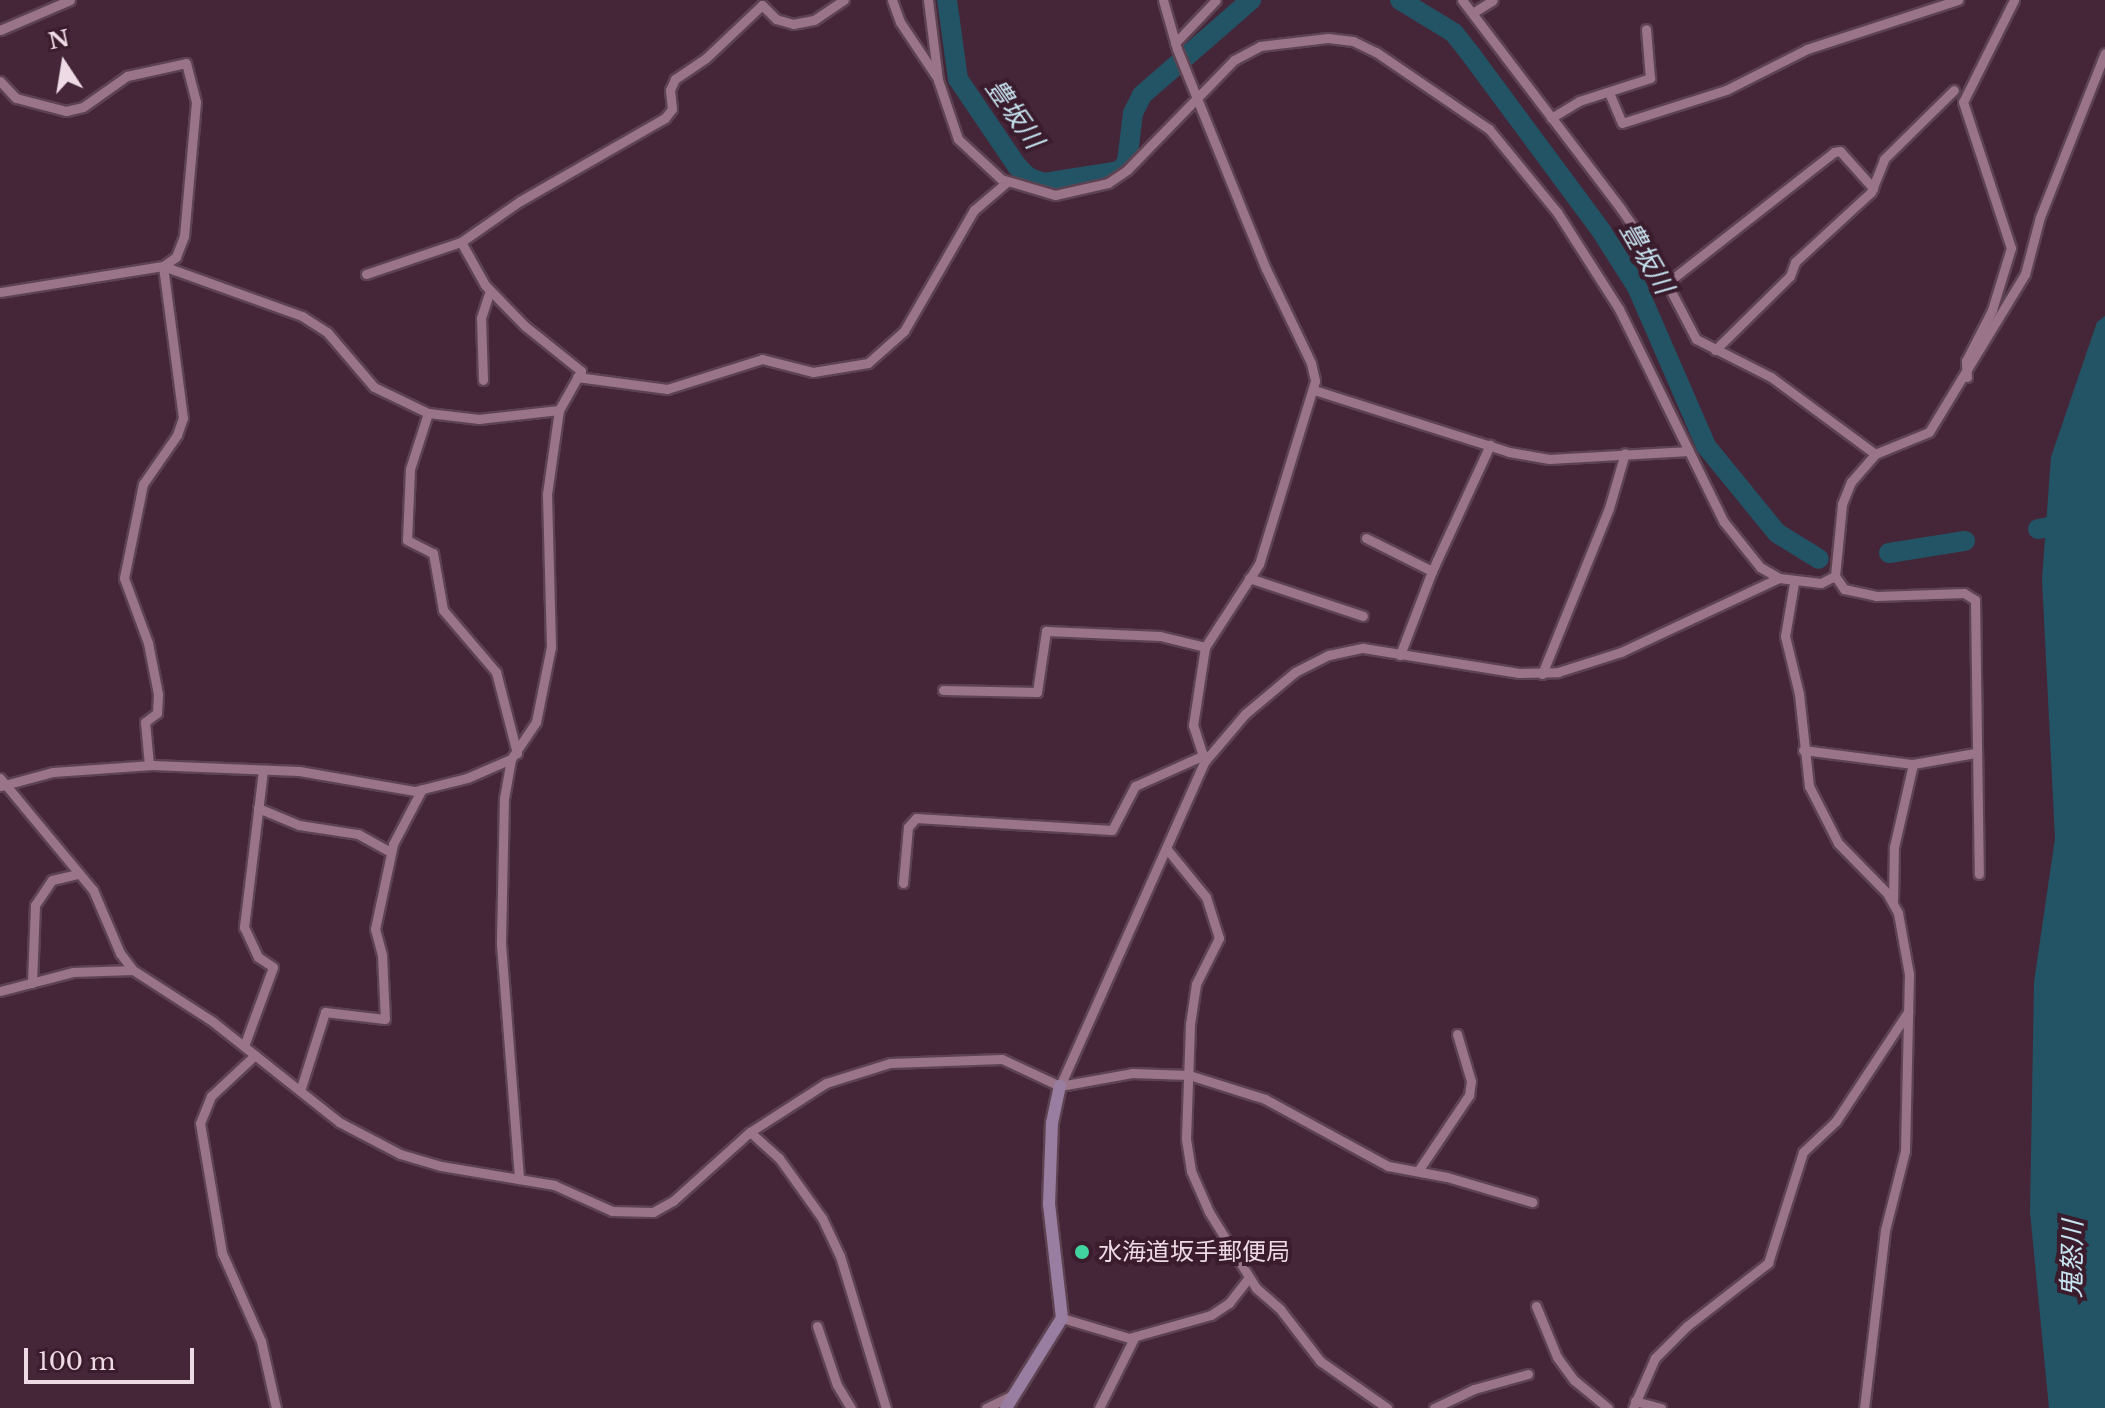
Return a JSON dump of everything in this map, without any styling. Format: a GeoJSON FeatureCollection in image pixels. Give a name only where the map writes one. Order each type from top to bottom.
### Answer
{"type":"FeatureCollection","features":[{"type":"Feature","properties":{"kind":"street"},"geometry":{"type":"LineString","coordinates":[[0,30],[51,3],[70,0]]}},
{"type":"Feature","properties":{"kind":"street"},"geometry":{"type":"LineString","coordinates":[[366,274],[461,242],[520,201],[665,118],[672,109],[670,90],[675,79],[706,58],[762,5],[776,19],[793,24],[814,20],[844,0]]}},
{"type":"Feature","properties":{"kind":"street"},"geometry":{"type":"LineString","coordinates":[[892,0],[900,22],[938,80]]}},
{"type":"Feature","properties":{"kind":"street"},"geometry":{"type":"LineString","coordinates":[[928,0],[938,80],[958,139],[1007,182],[1055,195],[1108,183],[1146,155],[1196,97],[1234,60],[1260,46],[1328,38],[1353,41],[1376,52],[1489,129],[1591,262],[1737,542],[1779,578],[1794,583],[1821,583],[1836,571]]}},
{"type":"Feature","properties":{"kind":"street"},"geometry":{"type":"LineString","coordinates":[[1163,0],[1176,46],[1266,269],[1311,363],[1314,390],[1271,531],[1249,578],[1205,647],[1193,725],[1204,758]]}},
{"type":"Feature","properties":{"kind":"street"},"geometry":{"type":"LineString","coordinates":[[1176,46],[1216,0]]}},
{"type":"Feature","properties":{"kind":"street"},"geometry":{"type":"LineString","coordinates":[[1462,0],[1474,12],[1486,37],[1621,209],[1667,283],[1696,339],[1771,377],[1875,454]]}},
{"type":"Feature","properties":{"kind":"street"},"geometry":{"type":"LineString","coordinates":[[1474,12],[1493,0]]}},
{"type":"Feature","properties":{"kind":"street"},"geometry":{"type":"LineString","coordinates":[[1610,95],[1622,123],[1673,110],[1726,90],[1807,49],[1958,0]]}},
{"type":"Feature","properties":{"kind":"street"},"geometry":{"type":"LineString","coordinates":[[1967,377],[1966,361],[1992,310],[2011,248],[1963,102],[2014,0]]}},
{"type":"Feature","properties":{"kind":"street"},"geometry":{"type":"LineString","coordinates":[[1551,118],[1579,101],[1610,95],[1650,78],[1646,29]]}},
{"type":"Feature","properties":{"kind":"street"},"geometry":{"type":"LineString","coordinates":[[1979,874],[1971,595],[1876,596],[1844,589],[1836,571],[1838,526],[1851,482],[1875,454],[1929,432],[1967,377],[2025,274],[2040,217],[2105,53]]}},
{"type":"Feature","properties":{"kind":"street"},"geometry":{"type":"LineString","coordinates":[[0,81],[16,98],[66,111],[83,107],[127,76],[186,63],[196,102],[184,236],[176,257],[163,266],[0,292]]}},
{"type":"Feature","properties":{"kind":"street"},"geometry":{"type":"LineString","coordinates":[[1715,350],[1790,276],[1795,262],[1873,188],[1884,159],[1954,90]]}},
{"type":"Feature","properties":{"kind":"street"},"geometry":{"type":"LineString","coordinates":[[1667,283],[1834,152],[1840,151],[1873,188]]}},
{"type":"Feature","properties":{"kind":"street"},"geometry":{"type":"LineString","coordinates":[[577,377],[667,389],[762,359],[813,372],[868,363],[904,331],[974,210],[1007,182]]}},
{"type":"Feature","properties":{"kind":"street"},"geometry":{"type":"LineString","coordinates":[[461,242],[490,290],[525,326],[575,363],[581,371],[559,410],[547,494],[551,647],[536,722],[514,756],[504,798],[501,944],[519,1179]]}},
{"type":"Feature","properties":{"kind":"street"},"geometry":{"type":"LineString","coordinates":[[163,266],[302,316],[327,332],[374,387],[428,413],[479,419],[559,410]]}},
{"type":"Feature","properties":{"kind":"street"},"geometry":{"type":"LineString","coordinates":[[149,765],[145,722],[157,713],[158,694],[148,643],[124,578],[143,484],[177,435],[183,418],[163,266]]}},
{"type":"Feature","properties":{"kind":"street"},"geometry":{"type":"LineString","coordinates":[[483,380],[481,318],[490,290]]}},
{"type":"Feature","properties":{"kind":"street"},"geometry":{"type":"LineString","coordinates":[[1314,390],[1490,445],[1549,459],[1689,451]]}},
{"type":"Feature","properties":{"kind":"street"},"geometry":{"type":"LineString","coordinates":[[428,413],[410,469],[407,540],[433,553],[443,610],[496,672],[514,756]]}},
{"type":"Feature","properties":{"kind":"street"},"geometry":{"type":"LineString","coordinates":[[1400,655],[1432,571],[1490,445]]}},
{"type":"Feature","properties":{"kind":"street"},"geometry":{"type":"LineString","coordinates":[[1542,674],[1609,508],[1625,453]]}},
{"type":"Feature","properties":{"kind":"street"},"geometry":{"type":"LineString","coordinates":[[1366,538],[1432,571]]}},
{"type":"Feature","properties":{"kind":"street"},"geometry":{"type":"LineString","coordinates":[[1249,578],[1363,616]]}},
{"type":"Feature","properties":{"kind":"street"},"geometry":{"type":"LineString","coordinates":[[986,1408],[1008,1402],[1062,1318],[1049,1204],[1054,1099],[1204,758],[1245,714],[1295,672],[1329,655],[1363,648],[1542,674],[1621,652],[1779,578]]}},
{"type":"Feature","properties":{"kind":"street"},"geometry":{"type":"LineString","coordinates":[[1794,583],[1785,636],[1799,694],[1803,750],[1818,811],[1838,843],[1894,905]]}},
{"type":"Feature","properties":{"kind":"street"},"geometry":{"type":"LineString","coordinates":[[943,690],[1037,692],[1046,631],[1160,636],[1205,647]]}},
{"type":"Feature","properties":{"kind":"street"},"geometry":{"type":"LineString","coordinates":[[1803,750],[1913,764],[1975,753]]}},
{"type":"Feature","properties":{"kind":"street"},"geometry":{"type":"LineString","coordinates":[[514,756],[467,778],[422,789],[263,770],[149,765],[53,772],[1,783],[103,906],[112,936],[133,970],[244,1046],[339,1122],[400,1154],[554,1185],[612,1211],[653,1212],[673,1201],[750,1132],[826,1083],[890,1063],[1002,1059],[1060,1086],[1132,1073],[1189,1075],[1265,1099],[1366,1156],[1532,1202]]}},
{"type":"Feature","properties":{"kind":"street"},"geometry":{"type":"LineString","coordinates":[[903,883],[908,827],[916,818],[1112,830],[1135,786],[1204,758]]}},
{"type":"Feature","properties":{"kind":"street"},"geometry":{"type":"LineString","coordinates":[[1864,1408],[1885,1230],[1905,1151],[1909,974],[1894,905],[1894,847],[1913,764]]}},
{"type":"Feature","properties":{"kind":"street"},"geometry":{"type":"LineString","coordinates":[[244,1046],[273,967],[258,957],[244,927],[263,770]]}},
{"type":"Feature","properties":{"kind":"street"},"geometry":{"type":"LineString","coordinates":[[300,1091],[325,1012],[385,1019],[382,955],[375,929],[391,852],[422,789]]}},
{"type":"Feature","properties":{"kind":"street"},"geometry":{"type":"LineString","coordinates":[[258,808],[299,825],[358,834],[391,852]]}},
{"type":"Feature","properties":{"kind":"street"},"geometry":{"type":"LineString","coordinates":[[1166,848],[1206,897],[1217,922],[1219,938],[1196,984],[1186,1139],[1191,1171],[1248,1279],[1280,1309],[1320,1361],[1387,1408]]}},
{"type":"Feature","properties":{"kind":"street"},"geometry":{"type":"LineString","coordinates":[[32,983],[35,905],[52,880],[79,874]]}},
{"type":"Feature","properties":{"kind":"street"},"geometry":{"type":"LineString","coordinates":[[0,991],[73,972],[133,970]]}},
{"type":"Feature","properties":{"kind":"street"},"geometry":{"type":"LineString","coordinates":[[1661,1408],[1634,1404],[1655,1358],[1687,1326],[1768,1263],[1803,1152],[1836,1121],[1910,1009]]}},
{"type":"Feature","properties":{"kind":"street"},"geometry":{"type":"LineString","coordinates":[[1418,1171],[1469,1095],[1471,1081],[1457,1034]]}},
{"type":"Feature","properties":{"kind":"street"},"geometry":{"type":"LineString","coordinates":[[255,1055],[211,1096],[200,1123],[222,1253],[261,1341],[276,1408]]}},
{"type":"Feature","properties":{"kind":"street"},"geometry":{"type":"LineString","coordinates":[[750,1132],[779,1158],[822,1218],[840,1256],[886,1408]]}},
{"type":"Feature","properties":{"kind":"street"},"geometry":{"type":"LineString","coordinates":[[1062,1318],[1135,1336],[1211,1315],[1229,1303],[1248,1279]]}},
{"type":"Feature","properties":{"kind":"street"},"geometry":{"type":"LineString","coordinates":[[1536,1306],[1557,1357],[1574,1380],[1608,1408]]}},
{"type":"Feature","properties":{"kind":"street"},"geometry":{"type":"LineString","coordinates":[[817,1326],[837,1385],[851,1408]]}},
{"type":"Feature","properties":{"kind":"street"},"geometry":{"type":"LineString","coordinates":[[1099,1408],[1135,1336]]}},
{"type":"Feature","properties":{"kind":"street"},"geometry":{"type":"LineString","coordinates":[[1434,1408],[1474,1389],[1528,1374]]}},
{"type":"Feature","properties":{"kind":"water","name":"鬼怒川"},"geometry":{"type":"Polygon","coordinates":[[[2105,316],[2105,1408],[2049,1408],[2030,1212],[2034,982],[2055,838],[2042,579],[2051,457],[2097,322],[2105,316]]]}},
{"type":"Feature","properties":{"kind":"waterway","name":"豊坂川"},"geometry":{"type":"LineString","coordinates":[[947,0],[958,79],[1017,166],[1028,177],[1044,183],[1120,171],[1127,162],[1133,113],[1142,95],[1251,0]]}},
{"type":"Feature","properties":{"kind":"waterway","name":"豊坂川"},"geometry":{"type":"LineString","coordinates":[[1400,0],[1454,33],[1469,52],[1600,229],[1637,287],[1706,446],[1777,533],[1819,559]]}},
{"type":"Feature","properties":{"kind":"waterway","name":"豊坂川"},"geometry":{"type":"LineString","coordinates":[[2038,529],[2073,522]]}},
{"type":"Feature","properties":{"kind":"waterway","name":"豊坂川"},"geometry":{"type":"LineString","coordinates":[[1889,553],[1965,541]]}},
{"type":"Feature","properties":{"kind":"place","name":"水海道坂手郵便局"},"geometry":{"type":"Point","coordinates":[1082,1252]}}]}
